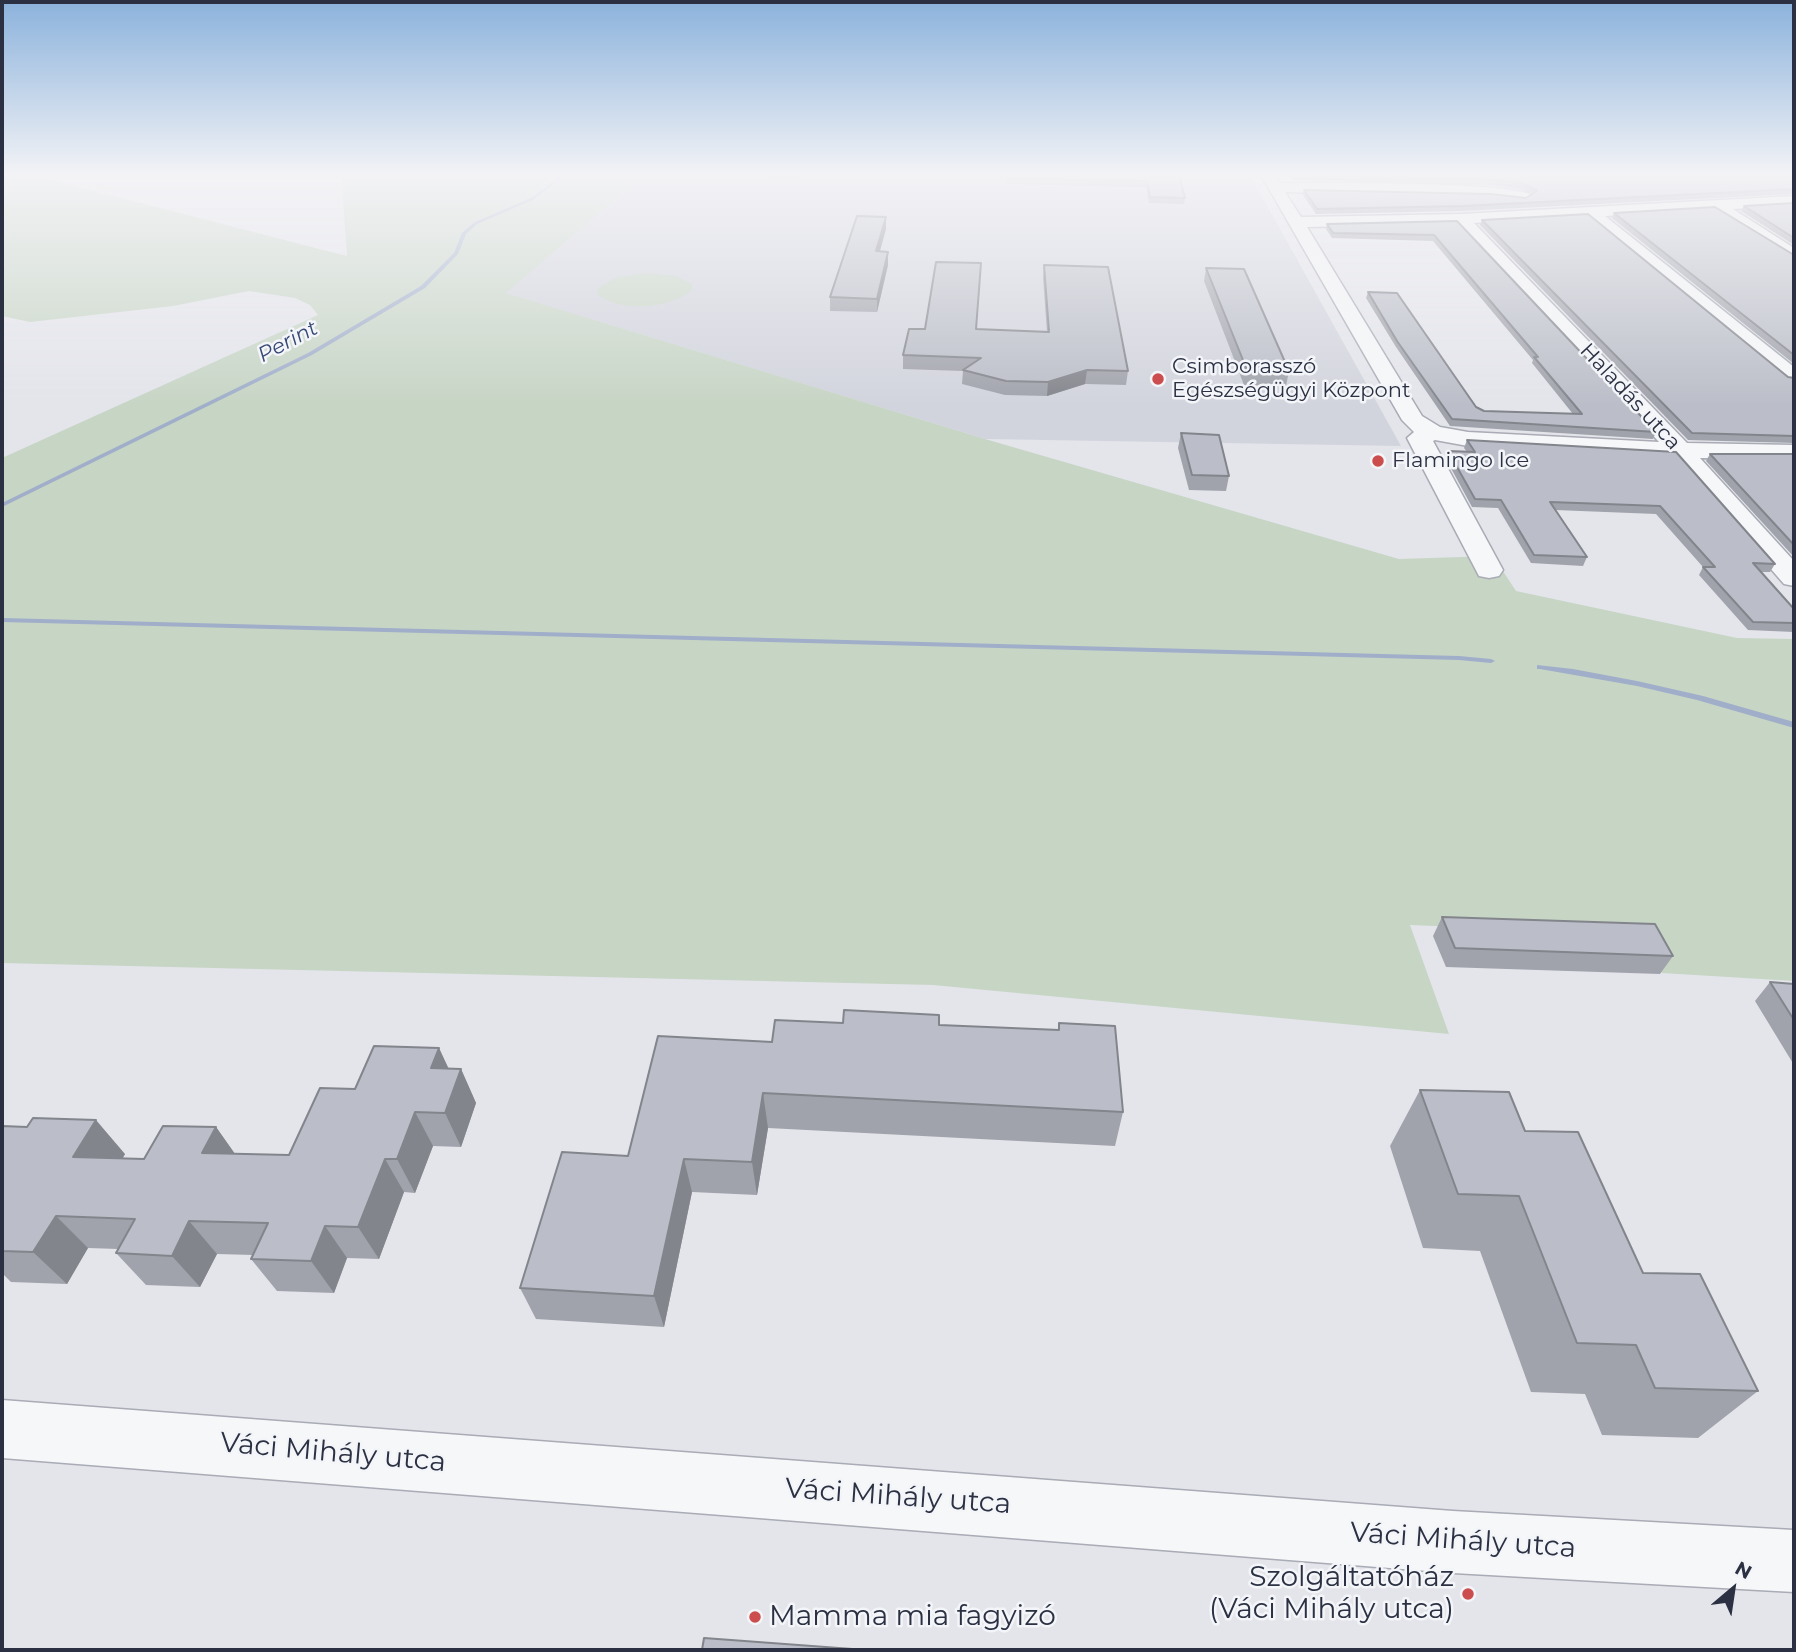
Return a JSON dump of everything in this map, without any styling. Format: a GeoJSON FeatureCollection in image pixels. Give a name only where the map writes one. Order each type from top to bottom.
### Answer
{"type":"FeatureCollection","features":[{"type":"Feature","properties":{"kind":"street"},"geometry":{"type":"LineString","coordinates":[[1314,252],[1413,420],[1420,427],[1434,433],[1468,439],[1680,450],[1794,452]]}},
{"type":"Feature","properties":{"kind":"street","name":"Haladás utca"},"geometry":{"type":"LineString","coordinates":[[1492,252],[1680,450],[1794,578]]}},
{"type":"Feature","properties":{"kind":"street"},"geometry":{"type":"LineString","coordinates":[[1640,252],[1794,377]]}},
{"type":"Feature","properties":{"kind":"street"},"geometry":{"type":"LineString","coordinates":[[1434,433],[1419,438],[1489,570]]}},
{"type":"Feature","properties":{"kind":"street","name":"Váci Mihály utca"},"geometry":{"type":"LineString","coordinates":[[2,1429],[146,1438],[1453,1542],[1794,1561]]}},
{"type":"Feature","properties":{"kind":"shaded area"},"geometry":{"type":"Polygon","coordinates":[[[553,252],[1293,252],[1401,446],[985,439],[505,293],[553,252]]]}},
{"type":"Feature","properties":{"kind":"green space"},"geometry":{"type":"Polygon","coordinates":[[[2,252],[332,252],[347,256],[347,252],[554,252],[506,293],[985,439],[1399,559],[1493,556],[1516,591],[1737,638],[1794,639],[1794,981],[1662,973],[1638,934],[1410,925],[1449,1034],[933,985],[2,963],[2,458],[318,315],[310,305],[295,298],[249,291],[173,306],[30,322],[2,316],[2,252]]]}},
{"type":"Feature","properties":{"kind":"green space"},"geometry":{"type":"Polygon","coordinates":[[[645,273],[677,276],[692,284],[692,290],[671,301],[645,306],[618,304],[597,294],[598,288],[615,278],[645,273]]]}},
{"type":"Feature","properties":{"kind":"building"},"geometry":{"type":"Polygon","coordinates":[[[845,252],[888,252],[877,299],[830,297],[845,252]]]}},
{"type":"Feature","properties":{"kind":"building"},"geometry":{"type":"Polygon","coordinates":[[[1449,252],[1486,252],[1656,432],[1452,419],[1397,341],[1368,292],[1397,293],[1476,407],[1484,411],[1582,414],[1534,357],[1538,357],[1449,252]]]}},
{"type":"Feature","properties":{"kind":"building"},"geometry":{"type":"Polygon","coordinates":[[[1514,252],[1635,252],[1788,377],[1794,378],[1794,436],[1692,433],[1514,252]]]}},
{"type":"Feature","properties":{"kind":"building"},"geometry":{"type":"Polygon","coordinates":[[[1664,252],[1789,252],[1794,255],[1794,355],[1664,252]]]}},
{"type":"Feature","properties":{"kind":"building"},"geometry":{"type":"Polygon","coordinates":[[[936,262],[981,263],[976,329],[1049,332],[1044,265],[1108,267],[1128,371],[1087,370],[1048,382],[1006,381],[963,370],[981,358],[903,355],[909,329],[925,329],[936,262]]]}},
{"type":"Feature","properties":{"kind":"building"},"geometry":{"type":"Polygon","coordinates":[[[1206,268],[1244,269],[1289,371],[1247,370],[1206,268]]]}},
{"type":"Feature","properties":{"kind":"building"},"geometry":{"type":"Polygon","coordinates":[[[1181,433],[1219,435],[1229,476],[1192,475],[1181,433]]]}},
{"type":"Feature","properties":{"kind":"building"},"geometry":{"type":"Polygon","coordinates":[[[1467,440],[1676,452],[1775,564],[1753,563],[1794,609],[1794,623],[1753,622],[1703,567],[1715,567],[1660,506],[1550,502],[1587,557],[1534,555],[1501,500],[1475,499],[1448,451],[1475,452],[1467,440]]]}},
{"type":"Feature","properties":{"kind":"building"},"geometry":{"type":"Polygon","coordinates":[[[1710,454],[1794,454],[1794,545],[1710,454]]]}},
{"type":"Feature","properties":{"kind":"building"},"geometry":{"type":"Polygon","coordinates":[[[1442,917],[1655,924],[1673,956],[1455,948],[1442,917]]]}},
{"type":"Feature","properties":{"kind":"building"},"geometry":{"type":"Polygon","coordinates":[[[1770,982],[1794,984],[1794,1020],[1770,982]]]}},
{"type":"Feature","properties":{"kind":"building"},"geometry":{"type":"Polygon","coordinates":[[[844,1010],[939,1015],[939,1025],[1059,1030],[1059,1023],[1115,1026],[1123,1112],[763,1093],[752,1162],[684,1159],[654,1296],[520,1288],[562,1152],[628,1156],[658,1036],[772,1042],[775,1020],[843,1023],[844,1010]]]}},
{"type":"Feature","properties":{"kind":"building"},"geometry":{"type":"Polygon","coordinates":[[[374,1046],[439,1048],[431,1068],[461,1069],[445,1113],[415,1112],[397,1159],[385,1159],[358,1227],[325,1226],[311,1261],[251,1259],[268,1223],[189,1221],[172,1256],[116,1253],[135,1219],[56,1216],[33,1252],[2,1251],[2,1126],[27,1127],[33,1118],[96,1120],[73,1157],[144,1159],[163,1126],[216,1127],[202,1153],[289,1155],[320,1088],[355,1089],[374,1046]]]}},
{"type":"Feature","properties":{"kind":"building"},"geometry":{"type":"Polygon","coordinates":[[[1420,1090],[1509,1092],[1525,1131],[1578,1132],[1643,1273],[1700,1274],[1758,1391],[1655,1388],[1636,1345],[1577,1343],[1519,1196],[1458,1194],[1420,1090]]]}},
{"type":"Feature","properties":{"kind":"building"},"geometry":{"type":"Polygon","coordinates":[[[704,1638],[866,1650],[702,1650],[704,1638]]]}},
{"type":"Feature","properties":{"kind":"waterway","name":"Perint"},"geometry":{"type":"LineString","coordinates":[[2,505],[310,354],[423,287],[456,252]]}},
{"type":"Feature","properties":{"kind":"waterway"},"geometry":{"type":"LineString","coordinates":[[2,620],[1459,658],[1491,661]]}},
{"type":"Feature","properties":{"kind":"waterway"},"geometry":{"type":"LineString","coordinates":[[1540,667],[1637,683],[1794,725]]}},
{"type":"Feature","properties":{"kind":"place","name":"Csimborasszó Egészségügyi Központ"},"geometry":{"type":"Point","coordinates":[1158,379]}},
{"type":"Feature","properties":{"kind":"place","name":"Flamingo Ice"},"geometry":{"type":"Point","coordinates":[1378,461]}},
{"type":"Feature","properties":{"kind":"place","name":"Szolgáltatóház (Váci Mihály utca)"},"geometry":{"type":"Point","coordinates":[1468,1594]}},
{"type":"Feature","properties":{"kind":"place","name":"Mamma mia fagyizó"},"geometry":{"type":"Point","coordinates":[755,1617]}}]}
